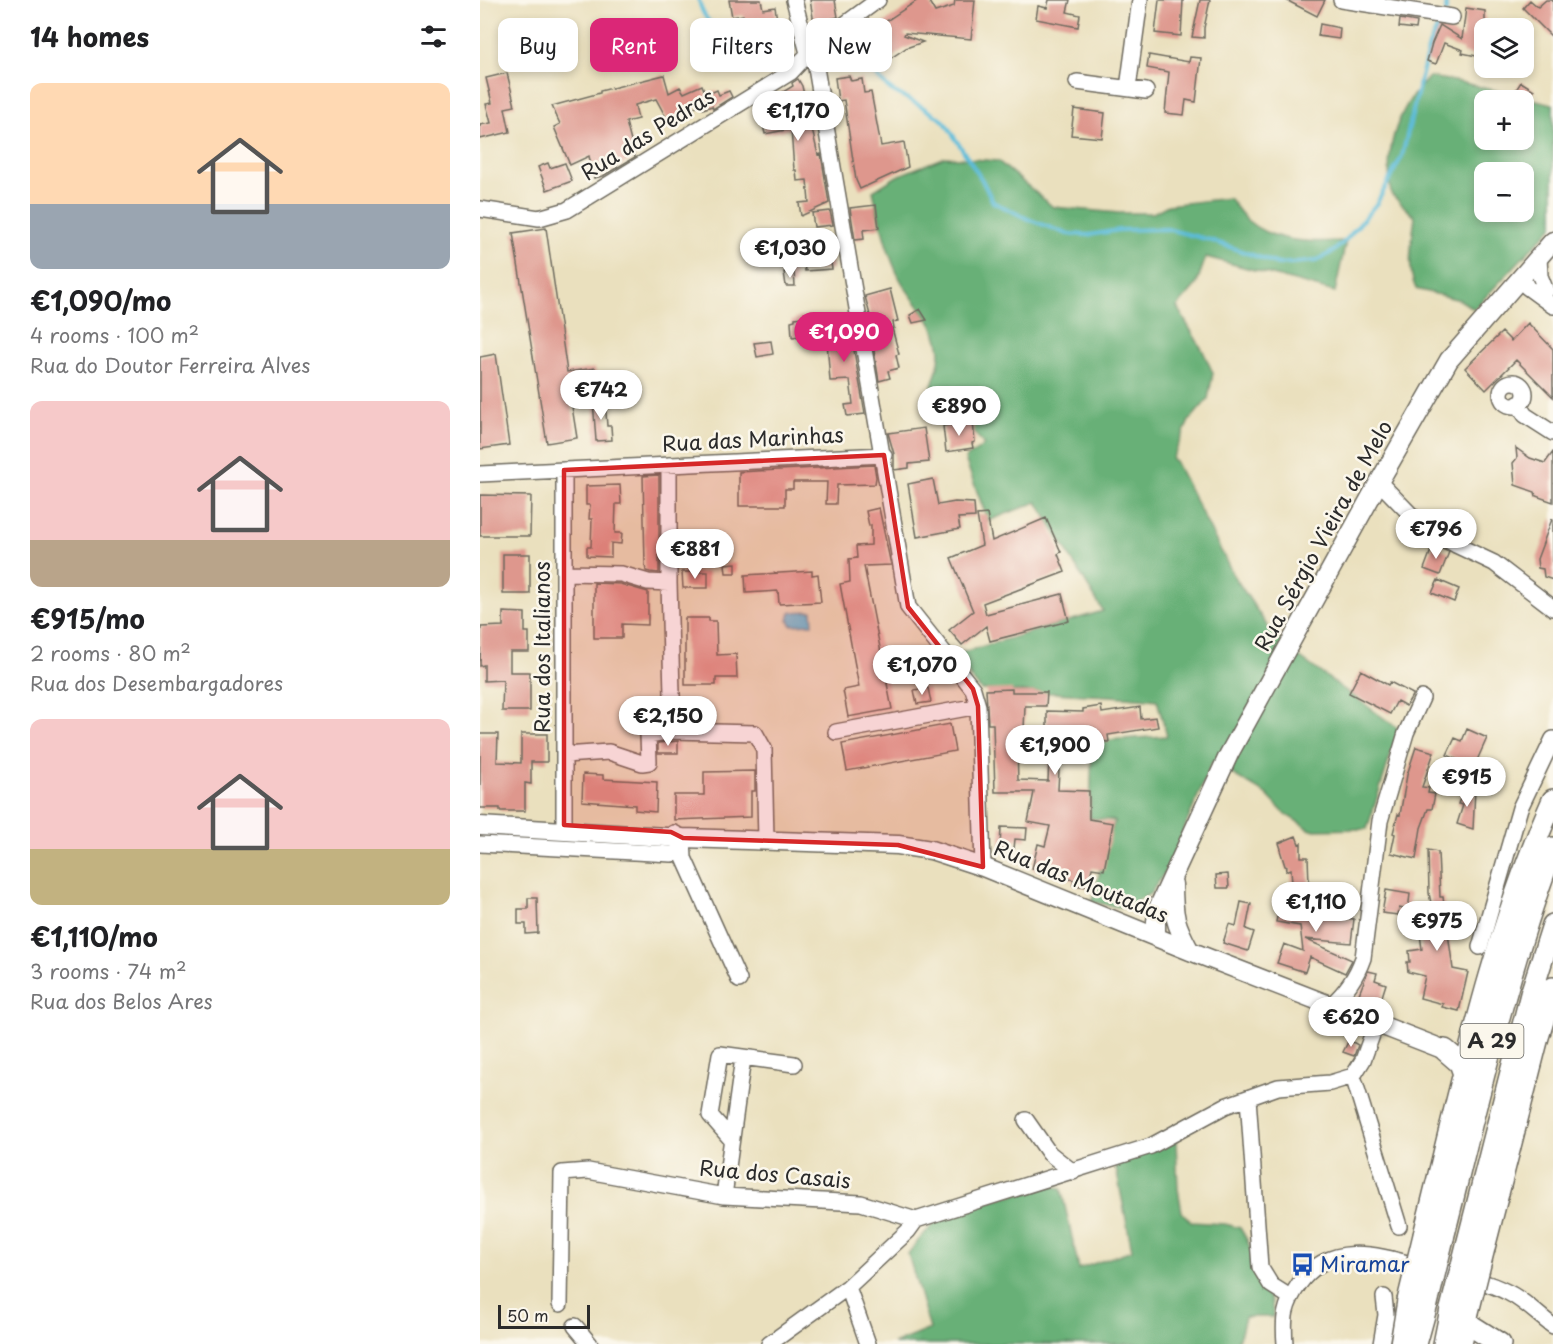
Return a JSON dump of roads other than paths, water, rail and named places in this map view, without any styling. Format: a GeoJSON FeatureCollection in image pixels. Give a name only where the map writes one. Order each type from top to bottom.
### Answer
{"type":"FeatureCollection","features":[{"type":"Feature","properties":{"kind":"highway","name":"A 29"},"geometry":{"type":"LineString","coordinates":[[1433,1237],[1472,1039],[1506,922],[1537,836],[1553,800]]}},
{"type":"Feature","properties":{"kind":"highway","name":"A 29"},"geometry":{"type":"LineString","coordinates":[[1401,1344],[1417,1303],[1433,1237],[1506,987],[1531,906],[1553,848]]}},
{"type":"Feature","properties":{"kind":"highway","name":"A 29"},"geometry":{"type":"LineString","coordinates":[[1461,1344],[1462,1314],[1475,1246],[1531,994],[1553,925]]}},
{"type":"Feature","properties":{"kind":"highway","name":"A 29"},"geometry":{"type":"LineString","coordinates":[[1475,1246],[1546,1033],[1552,994]]}},
{"type":"Feature","properties":{"kind":"highway"},"geometry":{"type":"LineString","coordinates":[[1445,1050],[1472,1039]]}},
{"type":"Feature","properties":{"kind":"highway"},"geometry":{"type":"LineString","coordinates":[[1445,1050],[1460,1063],[1464,1074]]}},
{"type":"Feature","properties":{"kind":"highway","name":"A 29"},"geometry":{"type":"LineString","coordinates":[[1416,1344],[1417,1303]]}},
{"type":"Feature","properties":{"kind":"highway","name":"A 29"},"geometry":{"type":"LineString","coordinates":[[1444,1344],[1462,1314]]}},
{"type":"Feature","properties":{"kind":"highway"},"geometry":{"type":"LineString","coordinates":[[1462,1314],[1470,1325],[1500,1344]]}},
{"type":"Feature","properties":{"kind":"main road","name":"Rua Sérgio Vieira de Melo"},"geometry":{"type":"LineString","coordinates":[[1190,951],[1166,909],[1173,877],[1229,754],[1449,360],[1553,241]]}},
{"type":"Feature","properties":{"kind":"main road","name":"Rua das Moutadas"},"geometry":{"type":"LineString","coordinates":[[480,826],[683,844],[766,840],[898,845],[931,850],[983,867],[1190,951],[1445,1050]]}},
{"type":"Feature","properties":{"kind":"main road"},"geometry":{"type":"LineString","coordinates":[[1117,921],[1166,909],[1166,925],[1156,936]]}},
{"type":"Feature","properties":{"kind":"street"},"geometry":{"type":"LineString","coordinates":[[794,0],[806,45]]}},
{"type":"Feature","properties":{"kind":"street","name":"Rua das Pedras"},"geometry":{"type":"LineString","coordinates":[[854,18],[878,0]]}},
{"type":"Feature","properties":{"kind":"street"},"geometry":{"type":"LineString","coordinates":[[1128,88],[1140,0]]}},
{"type":"Feature","properties":{"kind":"street"},"geometry":{"type":"LineString","coordinates":[[1341,0],[1447,16]]}},
{"type":"Feature","properties":{"kind":"street","name":"Rua das Pedras"},"geometry":{"type":"LineString","coordinates":[[480,209],[539,218],[567,210],[791,72],[806,55]]}},
{"type":"Feature","properties":{"kind":"street"},"geometry":{"type":"LineString","coordinates":[[817,72],[884,455],[908,607],[973,689],[978,706],[983,867]]}},
{"type":"Feature","properties":{"kind":"street"},"geometry":{"type":"LineString","coordinates":[[1077,82],[1146,91]]}},
{"type":"Feature","properties":{"kind":"street"},"geometry":{"type":"LineString","coordinates":[[1539,258],[1540,276],[1546,296],[1553,306]]}},
{"type":"Feature","properties":{"kind":"street"},"geometry":{"type":"LineString","coordinates":[[1522,277],[1527,287],[1546,296]]}},
{"type":"Feature","properties":{"kind":"street"},"geometry":{"type":"LineString","coordinates":[[1504,297],[1519,294],[1546,296]]}},
{"type":"Feature","properties":{"kind":"street"},"geometry":{"type":"LineString","coordinates":[[1518,404],[1525,415],[1553,434]]}},
{"type":"Feature","properties":{"kind":"street","name":"Rua das Marinhas"},"geometry":{"type":"LineString","coordinates":[[480,474],[884,455]]}},
{"type":"Feature","properties":{"kind":"street"},"geometry":{"type":"LineString","coordinates":[[669,465],[673,731]]}},
{"type":"Feature","properties":{"kind":"street","name":"Rua dos Italianos"},"geometry":{"type":"LineString","coordinates":[[564,470],[564,825]]}},
{"type":"Feature","properties":{"kind":"street"},"geometry":{"type":"LineString","coordinates":[[1379,482],[1420,524],[1456,545],[1494,562],[1553,608]]}},
{"type":"Feature","properties":{"kind":"street"},"geometry":{"type":"LineString","coordinates":[[564,573],[621,574],[648,582],[669,583]]}},
{"type":"Feature","properties":{"kind":"street"},"geometry":{"type":"LineString","coordinates":[[1330,1006],[1343,994],[1357,974],[1363,958],[1380,821],[1406,733],[1422,698]]}},
{"type":"Feature","properties":{"kind":"street"},"geometry":{"type":"LineString","coordinates":[[836,732],[978,706]]}},
{"type":"Feature","properties":{"kind":"street"},"geometry":{"type":"LineString","coordinates":[[564,755],[609,752],[642,763],[649,762],[648,735],[673,731],[755,733],[764,749],[766,840]]}},
{"type":"Feature","properties":{"kind":"street"},"geometry":{"type":"LineString","coordinates":[[1480,947],[1518,815],[1553,739]]}},
{"type":"Feature","properties":{"kind":"street","name":"Rua das Moutadas"},"geometry":{"type":"LineString","coordinates":[[480,820],[671,832],[683,844],[672,854],[480,844]]}},
{"type":"Feature","properties":{"kind":"street"},"geometry":{"type":"LineString","coordinates":[[683,844],[684,858],[739,981]]}},
{"type":"Feature","properties":{"kind":"street"},"geometry":{"type":"LineString","coordinates":[[769,1344],[848,1287],[908,1231],[916,1220],[1151,1146],[1225,1106],[1278,1087],[1330,1083],[1353,1076],[1363,1060],[1376,1024]]}},
{"type":"Feature","properties":{"kind":"street"},"geometry":{"type":"LineString","coordinates":[[730,1139],[710,1115],[720,1054],[794,1064]]}},
{"type":"Feature","properties":{"kind":"street"},"geometry":{"type":"LineString","coordinates":[[724,1196],[730,1139],[744,1058]]}},
{"type":"Feature","properties":{"kind":"street"},"geometry":{"type":"LineString","coordinates":[[1353,1076],[1399,1226]]}},
{"type":"Feature","properties":{"kind":"street"},"geometry":{"type":"LineString","coordinates":[[1248,1098],[1260,1267],[1271,1285],[1290,1297]]}},
{"type":"Feature","properties":{"kind":"street"},"geometry":{"type":"LineString","coordinates":[[1026,1120],[1049,1153],[1073,1172]]}},
{"type":"Feature","properties":{"kind":"street","name":"Rua dos Casais"},"geometry":{"type":"LineString","coordinates":[[560,1304],[562,1173],[588,1171],[724,1196],[861,1203],[916,1220]]}},
{"type":"Feature","properties":{"kind":"street"},"geometry":{"type":"LineString","coordinates":[[1285,1344],[1283,1317],[1290,1297],[1308,1272],[1325,1259],[1347,1255],[1372,1255],[1485,1282],[1510,1294],[1553,1326]]}},
{"type":"Feature","properties":{"kind":"street"},"geometry":{"type":"LineString","coordinates":[[848,1287],[868,1344]]}},
{"type":"Feature","properties":{"kind":"street"},"geometry":{"type":"LineString","coordinates":[[1381,1344],[1386,1315],[1384,1296]]}},
{"type":"Feature","properties":{"kind":"street"},"geometry":{"type":"LineString","coordinates":[[575,1326],[590,1344]]}},
{"type":"Feature","properties":{"kind":"water"},"geometry":{"type":"Polygon","coordinates":[[[812,611],[813,624],[791,625],[788,621],[790,612],[812,611]]]}},
{"type":"Feature","properties":{"kind":"waterway"},"geometry":{"type":"LineString","coordinates":[[699,0],[706,18]]}},
{"type":"Feature","properties":{"kind":"waterway"},"geometry":{"type":"LineString","coordinates":[[1446,0],[1446,11]]}},
{"type":"Feature","properties":{"kind":"waterway"},"geometry":{"type":"LineString","coordinates":[[872,72],[891,90],[944,121],[982,180],[993,202],[1028,219],[1067,234],[1089,235],[1119,230],[1167,229],[1210,240],[1278,264],[1316,261],[1334,251],[1346,240],[1377,203],[1402,156],[1429,45],[1439,24],[1443,21]]}},
{"type":"Feature","properties":{"kind":"place","name":"Miramar"},"geometry":{"type":"Point","coordinates":[1302,1265]}}]}
